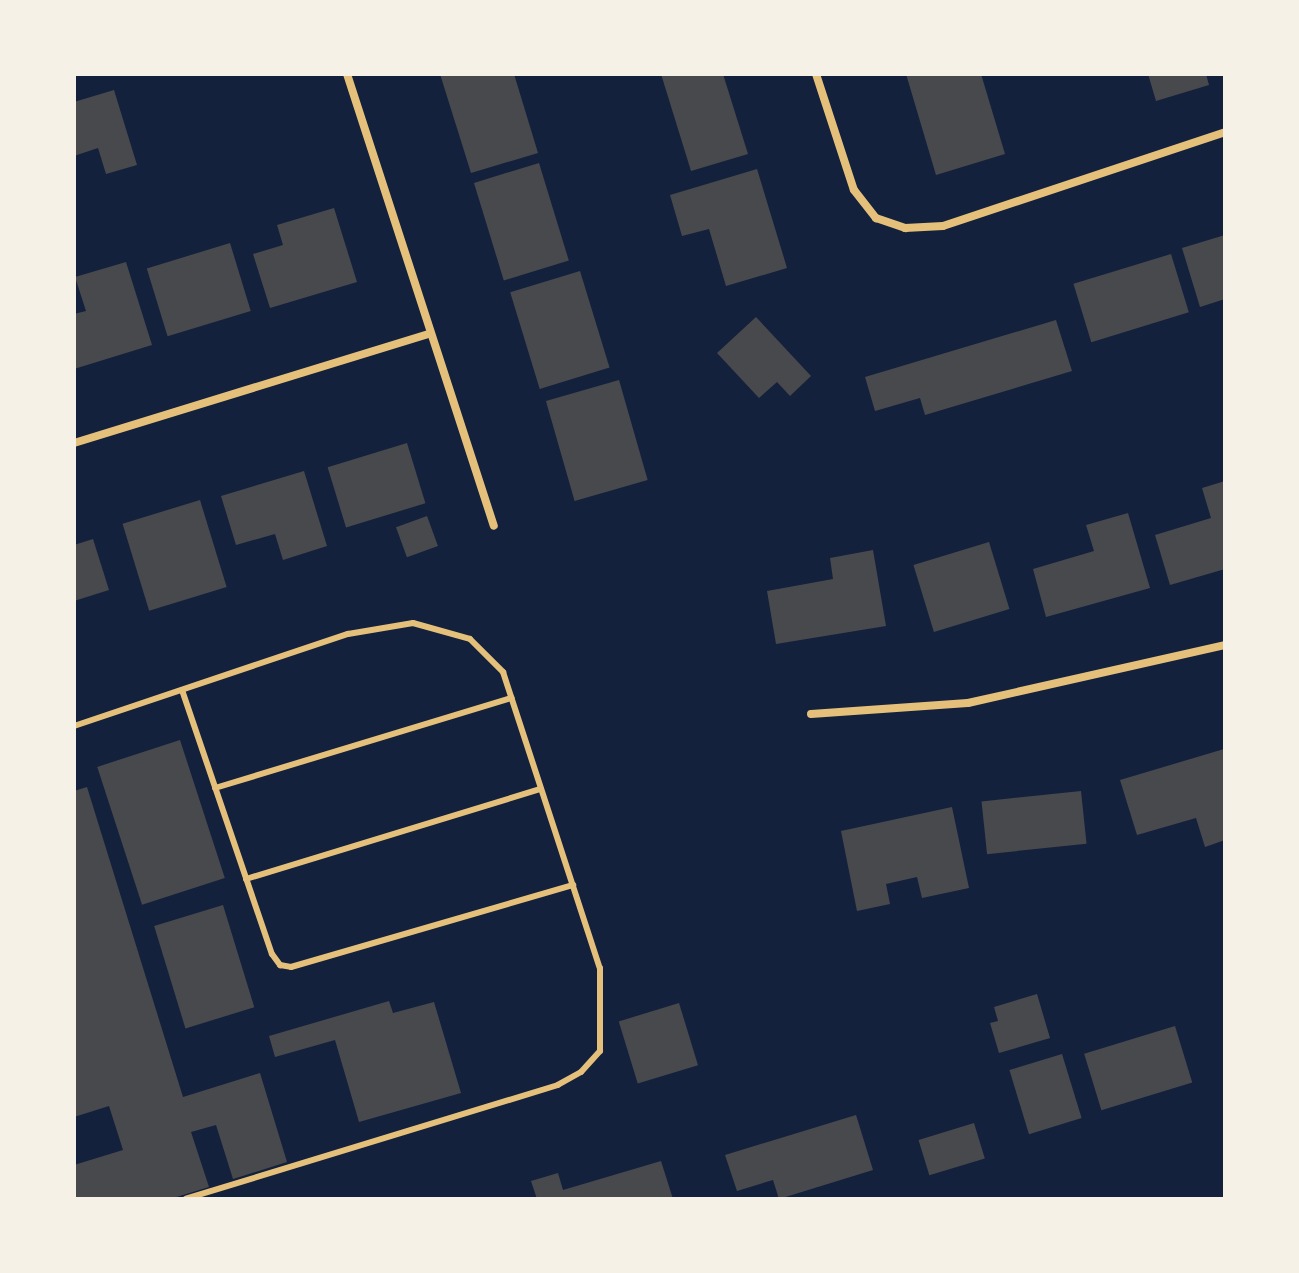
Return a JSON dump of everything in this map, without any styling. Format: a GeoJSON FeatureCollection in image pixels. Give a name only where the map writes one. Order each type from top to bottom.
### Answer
{"type":"FeatureCollection","features":[{"type":"Feature","properties":{"kind":"street"},"geometry":{"type":"LineString","coordinates":[[347,74],[428,334],[494,526]]}},
{"type":"Feature","properties":{"kind":"street"},"geometry":{"type":"LineString","coordinates":[[816,74],[854,190],[876,218],[891,223],[943,226],[1225,132]]}},
{"type":"Feature","properties":{"kind":"street"},"geometry":{"type":"LineString","coordinates":[[74,443],[428,334]]}},
{"type":"Feature","properties":{"kind":"street"},"geometry":{"type":"LineString","coordinates":[[811,714],[968,703],[1225,645]]}},
{"type":"Feature","properties":{"kind":"lane"},"geometry":{"type":"LineString","coordinates":[[74,726],[348,634],[413,623],[470,639],[503,672],[600,968],[600,1051],[581,1072],[558,1085],[186,1199]]}},
{"type":"Feature","properties":{"kind":"lane"},"geometry":{"type":"LineString","coordinates":[[182,690],[272,954],[280,965],[291,967],[573,885]]}},
{"type":"Feature","properties":{"kind":"lane"},"geometry":{"type":"LineString","coordinates":[[215,788],[512,698]]}},
{"type":"Feature","properties":{"kind":"lane"},"geometry":{"type":"LineString","coordinates":[[246,879],[541,789]]}},
{"type":"Feature","properties":{"kind":"building"},"geometry":{"type":"Polygon","coordinates":[[[440,74],[514,74],[538,153],[471,173],[440,74]]]}},
{"type":"Feature","properties":{"kind":"building"},"geometry":{"type":"Polygon","coordinates":[[[661,74],[723,74],[748,154],[691,171],[661,74]]]}},
{"type":"Feature","properties":{"kind":"building"},"geometry":{"type":"Polygon","coordinates":[[[906,74],[981,74],[1005,154],[936,175],[906,74]]]}},
{"type":"Feature","properties":{"kind":"building"},"geometry":{"type":"Polygon","coordinates":[[[1148,74],[1206,74],[1209,85],[1156,101],[1148,74]]]}},
{"type":"Feature","properties":{"kind":"building"},"geometry":{"type":"Polygon","coordinates":[[[114,90],[137,165],[106,174],[98,148],[74,156],[74,102],[114,90]]]}},
{"type":"Feature","properties":{"kind":"building"},"geometry":{"type":"Polygon","coordinates":[[[539,163],[569,261],[504,280],[474,183],[539,163]]]}},
{"type":"Feature","properties":{"kind":"building"},"geometry":{"type":"Polygon","coordinates":[[[757,169],[787,268],[726,286],[709,229],[682,236],[670,195],[757,169]]]}},
{"type":"Feature","properties":{"kind":"building"},"geometry":{"type":"Polygon","coordinates":[[[334,208],[357,282],[270,308],[253,254],[283,245],[277,225],[334,208]]]}},
{"type":"Feature","properties":{"kind":"building"},"geometry":{"type":"Polygon","coordinates":[[[1225,235],[1225,299],[1200,307],[1182,248],[1225,235]]]}},
{"type":"Feature","properties":{"kind":"building"},"geometry":{"type":"Polygon","coordinates":[[[230,243],[251,311],[168,336],[147,268],[230,243]]]}},
{"type":"Feature","properties":{"kind":"building"},"geometry":{"type":"Polygon","coordinates":[[[1171,254],[1189,312],[1091,342],[1073,284],[1171,254]]]}},
{"type":"Feature","properties":{"kind":"building"},"geometry":{"type":"Polygon","coordinates":[[[126,262],[152,345],[74,369],[74,314],[86,311],[75,277],[126,262]]]}},
{"type":"Feature","properties":{"kind":"building"},"geometry":{"type":"Polygon","coordinates":[[[580,271],[610,368],[540,389],[510,292],[580,271]]]}},
{"type":"Feature","properties":{"kind":"building"},"geometry":{"type":"Polygon","coordinates":[[[756,317],[811,376],[790,396],[777,382],[759,398],[717,353],[756,317]]]}},
{"type":"Feature","properties":{"kind":"building"},"geometry":{"type":"Polygon","coordinates":[[[1056,320],[1072,371],[925,415],[920,398],[875,411],[865,377],[1056,320]]]}},
{"type":"Feature","properties":{"kind":"building"},"geometry":{"type":"Polygon","coordinates":[[[619,380],[648,480],[575,501],[546,401],[619,380]]]}},
{"type":"Feature","properties":{"kind":"building"},"geometry":{"type":"Polygon","coordinates":[[[407,443],[425,503],[346,528],[328,467],[407,443]]]}},
{"type":"Feature","properties":{"kind":"building"},"geometry":{"type":"Polygon","coordinates":[[[304,471],[327,546],[283,560],[275,534],[236,545],[221,496],[304,471]]]}},
{"type":"Feature","properties":{"kind":"building"},"geometry":{"type":"Polygon","coordinates":[[[1225,481],[1225,569],[1170,585],[1155,535],[1211,518],[1202,488],[1225,481]]]}},
{"type":"Feature","properties":{"kind":"building"},"geometry":{"type":"Polygon","coordinates":[[[200,500],[227,587],[149,611],[123,524],[200,500]]]}},
{"type":"Feature","properties":{"kind":"building"},"geometry":{"type":"Polygon","coordinates":[[[1128,513],[1150,588],[1046,617],[1033,569],[1094,551],[1086,525],[1128,513]]]}},
{"type":"Feature","properties":{"kind":"building"},"geometry":{"type":"Polygon","coordinates":[[[427,516],[438,546],[407,557],[396,527],[427,516]]]}},
{"type":"Feature","properties":{"kind":"building"},"geometry":{"type":"Polygon","coordinates":[[[93,539],[109,590],[74,601],[74,545],[93,539]]]}},
{"type":"Feature","properties":{"kind":"building"},"geometry":{"type":"Polygon","coordinates":[[[989,542],[1009,609],[934,632],[913,565],[989,542]]]}},
{"type":"Feature","properties":{"kind":"building"},"geometry":{"type":"Polygon","coordinates":[[[873,550],[886,626],[776,644],[767,591],[833,579],[830,558],[873,550]]]}},
{"type":"Feature","properties":{"kind":"building"},"geometry":{"type":"Polygon","coordinates":[[[180,740],[225,878],[142,905],[97,767],[180,740]]]}},
{"type":"Feature","properties":{"kind":"building"},"geometry":{"type":"Polygon","coordinates":[[[1224,749],[1225,840],[1205,847],[1196,818],[1137,835],[1120,780],[1224,749]]]}},
{"type":"Feature","properties":{"kind":"building"},"geometry":{"type":"Polygon","coordinates":[[[87,787],[183,1097],[260,1073],[287,1162],[233,1179],[216,1125],[191,1132],[209,1187],[170,1199],[74,1199],[74,1165],[123,1150],[109,1106],[74,1117],[74,791],[87,787]]]}},
{"type":"Feature","properties":{"kind":"building"},"geometry":{"type":"Polygon","coordinates":[[[1081,791],[1087,844],[987,854],[982,801],[1081,791]]]}},
{"type":"Feature","properties":{"kind":"building"},"geometry":{"type":"Polygon","coordinates":[[[952,807],[969,888],[922,898],[917,877],[886,884],[890,904],[857,911],[841,831],[952,807]]]}},
{"type":"Feature","properties":{"kind":"building"},"geometry":{"type":"Polygon","coordinates":[[[223,905],[254,1007],[185,1028],[154,926],[223,905]]]}},
{"type":"Feature","properties":{"kind":"building"},"geometry":{"type":"Polygon","coordinates":[[[1037,994],[1050,1038],[999,1053],[990,1023],[998,1021],[994,1007],[1037,994]]]}},
{"type":"Feature","properties":{"kind":"building"},"geometry":{"type":"Polygon","coordinates":[[[389,1001],[393,1013],[434,1002],[461,1093],[359,1122],[335,1040],[275,1057],[269,1036],[389,1001]]]}},
{"type":"Feature","properties":{"kind":"building"},"geometry":{"type":"Polygon","coordinates":[[[679,1003],[698,1065],[638,1084],[619,1021],[679,1003]]]}},
{"type":"Feature","properties":{"kind":"building"},"geometry":{"type":"Polygon","coordinates":[[[1175,1026],[1192,1082],[1101,1110],[1084,1054],[1175,1026]]]}},
{"type":"Feature","properties":{"kind":"building"},"geometry":{"type":"Polygon","coordinates":[[[1062,1054],[1082,1118],[1029,1134],[1009,1070],[1062,1054]]]}},
{"type":"Feature","properties":{"kind":"building"},"geometry":{"type":"Polygon","coordinates":[[[856,1115],[873,1170],[779,1199],[773,1180],[737,1191],[725,1155],[856,1115]]]}},
{"type":"Feature","properties":{"kind":"building"},"geometry":{"type":"Polygon","coordinates":[[[974,1123],[985,1158],[929,1175],[919,1140],[974,1123]]]}},
{"type":"Feature","properties":{"kind":"building"},"geometry":{"type":"Polygon","coordinates":[[[661,1161],[673,1199],[537,1199],[531,1181],[558,1173],[563,1190],[661,1161]]]}}]}
